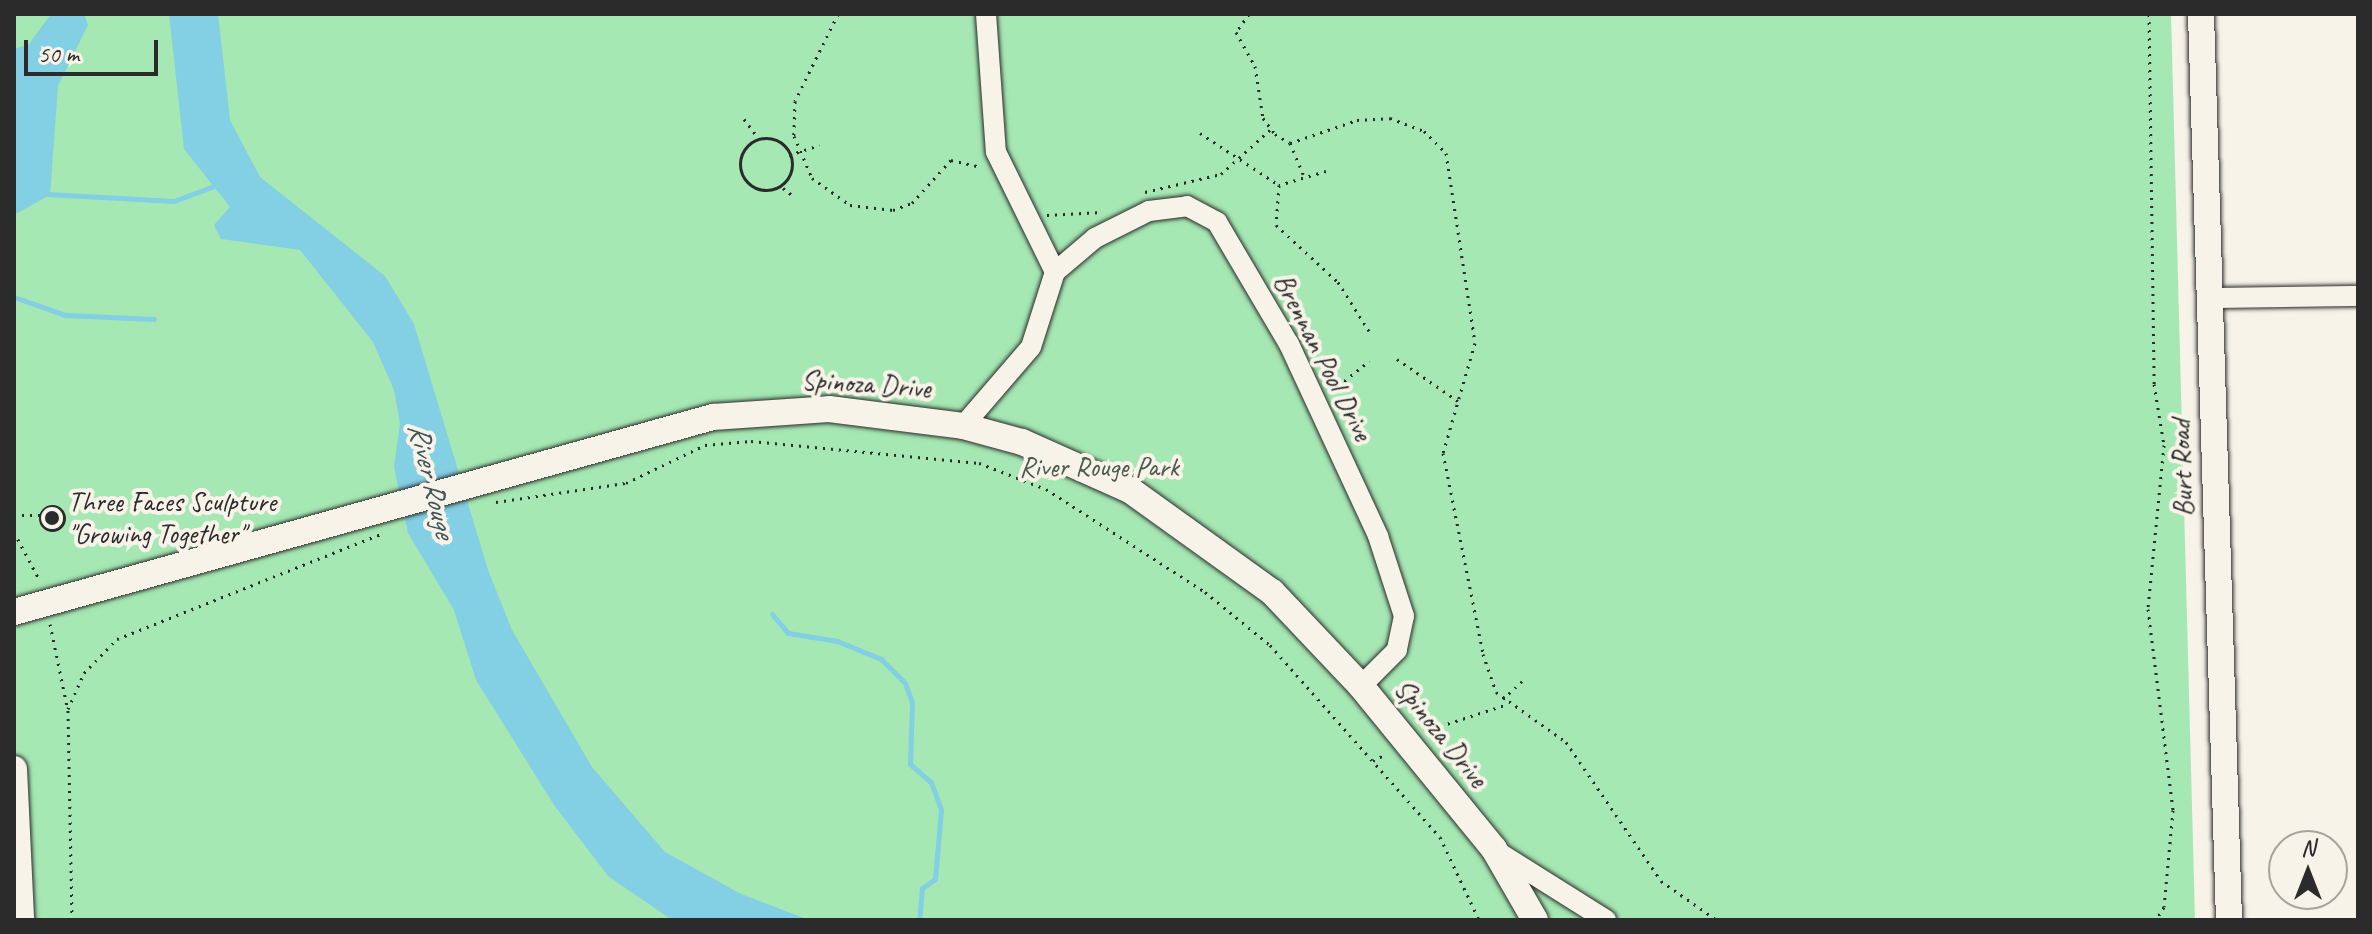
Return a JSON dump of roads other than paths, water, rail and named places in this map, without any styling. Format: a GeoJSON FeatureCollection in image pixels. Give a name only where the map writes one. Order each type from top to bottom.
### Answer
{"type":"FeatureCollection","features":[{"type":"Feature","properties":{"kind":"street"},"geometry":{"type":"LineString","coordinates":[[963,426],[1031,347],[1055,272],[996,152],[986,14]]}},
{"type":"Feature","properties":{"kind":"street","name":"Burt Road"},"geometry":{"type":"LineString","coordinates":[[2201,14],[2229,920]]}},
{"type":"Feature","properties":{"kind":"street","name":"Brennan Pool Drive"},"geometry":{"type":"LineString","coordinates":[[1055,272],[1095,238],[1149,211],[1187,206],[1206,213],[1246,268],[1316,400],[1378,536],[1404,616],[1397,650],[1361,686]]}},
{"type":"Feature","properties":{"kind":"street"},"geometry":{"type":"LineString","coordinates":[[2209,298],[2358,296]]}},
{"type":"Feature","properties":{"kind":"street","name":"Spinoza Drive"},"geometry":{"type":"LineString","coordinates":[[14,612],[380,520],[485,490],[667,426],[771,410],[865,410],[963,426],[1077,464],[1160,508],[1272,592],[1361,686],[1494,849],[1535,920]]}},
{"type":"Feature","properties":{"kind":"street"},"geometry":{"type":"LineString","coordinates":[[14,769],[21,920]]}},
{"type":"Feature","properties":{"kind":"street"},"geometry":{"type":"LineString","coordinates":[[1494,849],[1606,920]]}},
{"type":"Feature","properties":{"kind":"water"},"geometry":{"type":"Polygon","coordinates":[[[51,14],[84,14],[88,25],[58,86],[50,195],[14,215],[14,49],[29,44],[51,14]]]}},
{"type":"Feature","properties":{"kind":"water","name":"River Rouge"},"geometry":{"type":"Polygon","coordinates":[[[169,14],[218,14],[230,120],[260,177],[385,276],[414,324],[488,570],[512,630],[592,767],[665,852],[741,894],[809,920],[672,920],[608,876],[554,805],[476,680],[454,610],[408,533],[394,467],[400,424],[394,390],[373,342],[300,250],[221,239],[214,225],[230,207],[184,149],[169,14]]]}},
{"type":"Feature","properties":{"kind":"waterway"},"geometry":{"type":"LineString","coordinates":[[47,194],[174,201],[217,185]]}},
{"type":"Feature","properties":{"kind":"waterway"},"geometry":{"type":"LineString","coordinates":[[14,297],[65,315],[154,319]]}},
{"type":"Feature","properties":{"kind":"waterway"},"geometry":{"type":"LineString","coordinates":[[772,614],[788,633],[837,641],[881,659],[905,683],[912,702],[910,764],[931,782],[941,810],[935,879],[922,888],[919,920]]}},
{"type":"Feature","properties":{"kind":"place","name":"Three Faces Sculpture \"Growing Together\""},"geometry":{"type":"Point","coordinates":[52,518]}},
{"type":"Feature","properties":{"kind":"park label","name":"River Rouge Park"},"geometry":{"type":"Point","coordinates":[1099,467]}}]}
